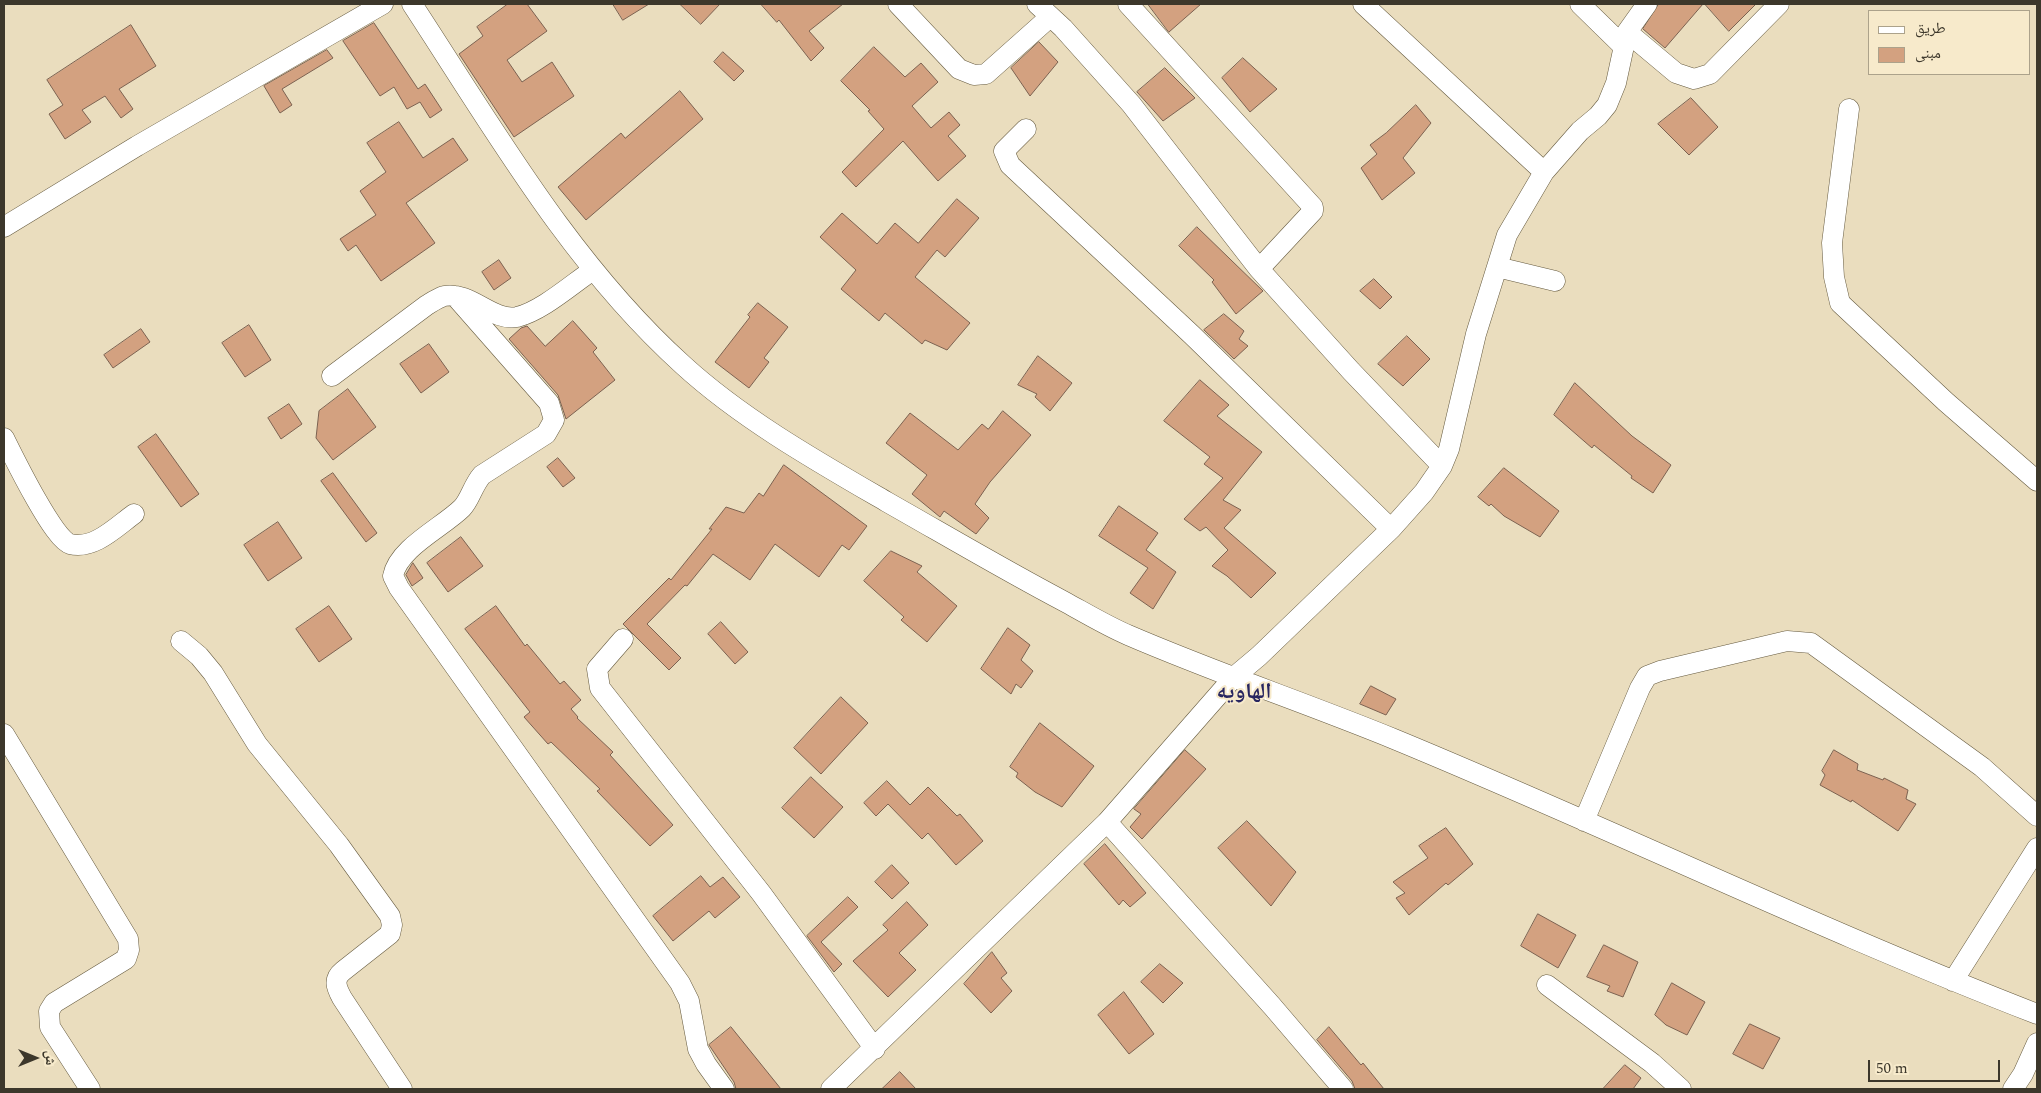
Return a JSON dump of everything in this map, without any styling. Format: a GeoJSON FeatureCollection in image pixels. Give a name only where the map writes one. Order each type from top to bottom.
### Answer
{"type":"FeatureCollection","features":[{"type":"Feature","properties":{"kind":"street"},"geometry":{"type":"LineString","coordinates":[[4,227],[137,146],[383,4]]}},
{"type":"Feature","properties":{"kind":"street"},"geometry":{"type":"LineString","coordinates":[[412,4],[528,180],[578,251],[647,331],[686,368],[723,398],[822,465],[1021,579],[1124,634],[1394,739],[1953,981],[2037,1014]]}},
{"type":"Feature","properties":{"kind":"street"},"geometry":{"type":"LineString","coordinates":[[898,4],[959,69],[974,75],[986,74],[1043,11],[1063,28],[1131,104],[1259,269],[1351,371],[1442,466]]}},
{"type":"Feature","properties":{"kind":"street"},"geometry":{"type":"LineString","coordinates":[[1128,4],[1314,207],[1313,212],[1259,269]]}},
{"type":"Feature","properties":{"kind":"street"},"geometry":{"type":"LineString","coordinates":[[1362,4],[1544,172]]}},
{"type":"Feature","properties":{"kind":"street"},"geometry":{"type":"LineString","coordinates":[[1580,4],[1625,39],[1676,73],[1694,79],[1710,74],[1779,4]]}},
{"type":"Feature","properties":{"kind":"street"},"geometry":{"type":"LineString","coordinates":[[832,1089],[1107,822],[1234,677],[1278,639],[1391,529],[1424,492],[1442,466],[1449,449],[1474,343],[1508,235],[1544,172],[1580,131],[1598,116],[1607,105],[1616,83],[1625,39],[1647,4]]}},
{"type":"Feature","properties":{"kind":"street"},"geometry":{"type":"LineString","coordinates":[[1849,109],[1832,243],[1834,277],[1840,303],[1946,402],[2037,481]]}},
{"type":"Feature","properties":{"kind":"street"},"geometry":{"type":"LineString","coordinates":[[1026,129],[1004,151],[1010,165],[1192,334],[1391,529]]}},
{"type":"Feature","properties":{"kind":"street"},"geometry":{"type":"LineString","coordinates":[[1497,266],[1555,281]]}},
{"type":"Feature","properties":{"kind":"street"},"geometry":{"type":"LineString","coordinates":[[332,376],[427,305],[443,296],[455,296],[476,303],[503,316],[516,317],[533,311],[593,270]]}},
{"type":"Feature","properties":{"kind":"street"},"geometry":{"type":"LineString","coordinates":[[455,296],[549,403],[554,420],[546,434],[482,474],[474,484],[462,508],[439,525],[400,561],[395,569],[394,576],[399,588],[680,983],[689,1001],[698,1048],[706,1064],[724,1089]]}},
{"type":"Feature","properties":{"kind":"street"},"geometry":{"type":"LineString","coordinates":[[4,438],[47,518],[63,541],[69,544],[94,542],[134,514]]}},
{"type":"Feature","properties":{"kind":"street"},"geometry":{"type":"LineString","coordinates":[[623,639],[597,669],[600,688],[761,893],[875,1049]]}},
{"type":"Feature","properties":{"kind":"street"},"geometry":{"type":"LineString","coordinates":[[1584,821],[1640,688],[1647,676],[1705,660],[1787,641],[1799,640],[1811,643],[1982,766],[2037,816]]}},
{"type":"Feature","properties":{"kind":"street"},"geometry":{"type":"LineString","coordinates":[[181,641],[199,656],[213,673],[257,744],[339,845],[390,916],[392,925],[390,934],[337,975],[335,983],[342,998],[402,1089]]}},
{"type":"Feature","properties":{"kind":"street"},"geometry":{"type":"LineString","coordinates":[[4,734],[128,939],[129,950],[126,959],[54,1003],[49,1011],[50,1027],[90,1089]]}},
{"type":"Feature","properties":{"kind":"street"},"geometry":{"type":"LineString","coordinates":[[1107,822],[1344,1089]]}},
{"type":"Feature","properties":{"kind":"street"},"geometry":{"type":"LineString","coordinates":[[1953,981],[2037,848]]}},
{"type":"Feature","properties":{"kind":"street"},"geometry":{"type":"LineString","coordinates":[[1547,985],[1652,1063],[1681,1089]]}},
{"type":"Feature","properties":{"kind":"street"},"geometry":{"type":"LineString","coordinates":[[2013,1089],[2023,1074],[2037,1043]]}},
{"type":"Feature","properties":{"kind":"building"},"geometry":{"type":"Polygon","coordinates":[[[508,4],[527,4],[547,31],[507,60],[522,82],[552,62],[574,96],[514,137],[459,54],[483,36],[477,27],[508,4]]]}},
{"type":"Feature","properties":{"kind":"building"},"geometry":{"type":"Polygon","coordinates":[[[613,4],[649,4],[623,20],[613,4]]]}},
{"type":"Feature","properties":{"kind":"building"},"geometry":{"type":"Polygon","coordinates":[[[680,4],[720,4],[701,24],[680,4]]]}},
{"type":"Feature","properties":{"kind":"building"},"geometry":{"type":"Polygon","coordinates":[[[761,4],[843,4],[809,31],[824,48],[811,61],[779,20],[777,22],[761,4]]]}},
{"type":"Feature","properties":{"kind":"building"},"geometry":{"type":"Polygon","coordinates":[[[1148,4],[1201,4],[1169,32],[1148,4]]]}},
{"type":"Feature","properties":{"kind":"building"},"geometry":{"type":"Polygon","coordinates":[[[1659,4],[1703,4],[1665,48],[1643,29],[1659,4]]]}},
{"type":"Feature","properties":{"kind":"building"},"geometry":{"type":"Polygon","coordinates":[[[1705,4],[1756,4],[1729,31],[1705,4]]]}},
{"type":"Feature","properties":{"kind":"building"},"geometry":{"type":"Polygon","coordinates":[[[374,23],[418,89],[425,84],[442,110],[430,118],[420,102],[407,109],[394,87],[380,96],[343,41],[374,23]]]}},
{"type":"Feature","properties":{"kind":"building"},"geometry":{"type":"Polygon","coordinates":[[[131,25],[156,66],[119,89],[133,109],[121,118],[105,96],[82,110],[91,122],[65,139],[49,114],[63,105],[47,80],[131,25]]]}},
{"type":"Feature","properties":{"kind":"building"},"geometry":{"type":"Polygon","coordinates":[[[1039,42],[1058,62],[1030,96],[1011,68],[1039,42]]]}},
{"type":"Feature","properties":{"kind":"building"},"geometry":{"type":"Polygon","coordinates":[[[874,47],[905,77],[921,63],[938,82],[912,106],[931,128],[949,112],[960,125],[948,136],[966,156],[938,181],[903,141],[856,187],[842,172],[884,129],[868,111],[870,110],[841,81],[874,47]]]}},
{"type":"Feature","properties":{"kind":"building"},"geometry":{"type":"Polygon","coordinates":[[[327,50],[333,58],[282,89],[292,105],[280,113],[264,86],[327,50]]]}},
{"type":"Feature","properties":{"kind":"building"},"geometry":{"type":"Polygon","coordinates":[[[723,52],[744,71],[734,81],[714,62],[723,52]]]}},
{"type":"Feature","properties":{"kind":"building"},"geometry":{"type":"Polygon","coordinates":[[[1243,58],[1277,89],[1250,112],[1222,78],[1243,58]]]}},
{"type":"Feature","properties":{"kind":"building"},"geometry":{"type":"Polygon","coordinates":[[[1165,68],[1195,98],[1163,121],[1137,92],[1165,68]]]}},
{"type":"Feature","properties":{"kind":"building"},"geometry":{"type":"Polygon","coordinates":[[[680,91],[703,119],[586,220],[558,187],[621,133],[625,138],[680,91]]]}},
{"type":"Feature","properties":{"kind":"building"},"geometry":{"type":"Polygon","coordinates":[[[1691,98],[1718,127],[1689,155],[1658,124],[1691,98]]]}},
{"type":"Feature","properties":{"kind":"building"},"geometry":{"type":"Polygon","coordinates":[[[1416,105],[1431,123],[1403,158],[1415,173],[1382,200],[1361,168],[1377,154],[1370,145],[1416,105]]]}},
{"type":"Feature","properties":{"kind":"building"},"geometry":{"type":"Polygon","coordinates":[[[399,122],[423,158],[453,138],[468,160],[406,203],[435,243],[381,281],[356,245],[348,251],[340,239],[376,215],[360,191],[386,172],[367,143],[399,122]]]}},
{"type":"Feature","properties":{"kind":"building"},"geometry":{"type":"Polygon","coordinates":[[[957,199],[979,218],[945,257],[937,250],[915,277],[970,323],[947,350],[925,340],[922,344],[885,313],[879,321],[841,289],[856,270],[820,237],[842,213],[877,244],[895,223],[918,243],[957,199]]]}},
{"type":"Feature","properties":{"kind":"building"},"geometry":{"type":"Polygon","coordinates":[[[1197,227],[1263,291],[1236,314],[1212,282],[1214,280],[1179,246],[1197,227]]]}},
{"type":"Feature","properties":{"kind":"building"},"geometry":{"type":"Polygon","coordinates":[[[499,260],[511,278],[494,290],[482,272],[499,260]]]}},
{"type":"Feature","properties":{"kind":"building"},"geometry":{"type":"Polygon","coordinates":[[[1374,279],[1392,297],[1380,309],[1360,291],[1374,279]]]}},
{"type":"Feature","properties":{"kind":"building"},"geometry":{"type":"Polygon","coordinates":[[[758,303],[788,327],[764,358],[769,362],[749,388],[715,362],[750,317],[748,315],[758,303]]]}},
{"type":"Feature","properties":{"kind":"building"},"geometry":{"type":"Polygon","coordinates":[[[1224,314],[1244,331],[1239,339],[1248,346],[1234,359],[1204,330],[1224,314]]]}},
{"type":"Feature","properties":{"kind":"building"},"geometry":{"type":"Polygon","coordinates":[[[573,321],[597,348],[593,352],[615,380],[566,419],[558,395],[509,339],[521,328],[527,326],[545,346],[573,321]]]}},
{"type":"Feature","properties":{"kind":"building"},"geometry":{"type":"Polygon","coordinates":[[[249,325],[271,360],[245,377],[222,343],[249,325]]]}},
{"type":"Feature","properties":{"kind":"building"},"geometry":{"type":"Polygon","coordinates":[[[141,329],[150,342],[113,368],[104,355],[141,329]]]}},
{"type":"Feature","properties":{"kind":"building"},"geometry":{"type":"Polygon","coordinates":[[[1407,336],[1430,359],[1403,386],[1378,364],[1407,336]]]}},
{"type":"Feature","properties":{"kind":"building"},"geometry":{"type":"Polygon","coordinates":[[[429,344],[449,372],[421,393],[400,364],[429,344]]]}},
{"type":"Feature","properties":{"kind":"building"},"geometry":{"type":"Polygon","coordinates":[[[1038,356],[1072,383],[1050,411],[1035,397],[1037,394],[1018,385],[1038,356]]]}},
{"type":"Feature","properties":{"kind":"building"},"geometry":{"type":"Polygon","coordinates":[[[1200,380],[1229,405],[1217,416],[1262,452],[1223,500],[1241,510],[1224,528],[1276,573],[1251,598],[1227,576],[1212,566],[1228,550],[1206,527],[1200,531],[1184,519],[1223,478],[1204,464],[1210,457],[1164,421],[1200,380]]]}},
{"type":"Feature","properties":{"kind":"building"},"geometry":{"type":"Polygon","coordinates":[[[1575,383],[1632,436],[1671,465],[1653,493],[1631,478],[1632,476],[1594,445],[1592,448],[1554,415],[1575,383]]]}},
{"type":"Feature","properties":{"kind":"building"},"geometry":{"type":"Polygon","coordinates":[[[348,389],[376,427],[333,460],[316,438],[319,411],[348,389]]]}},
{"type":"Feature","properties":{"kind":"building"},"geometry":{"type":"Polygon","coordinates":[[[289,404],[302,424],[281,439],[268,418],[289,404]]]}},
{"type":"Feature","properties":{"kind":"building"},"geometry":{"type":"Polygon","coordinates":[[[1003,411],[1031,435],[990,482],[975,504],[989,518],[976,534],[944,511],[940,517],[912,494],[927,475],[886,443],[910,413],[958,450],[982,424],[988,429],[1003,411]]]}},
{"type":"Feature","properties":{"kind":"building"},"geometry":{"type":"Polygon","coordinates":[[[156,434],[199,494],[181,507],[138,447],[156,434]]]}},
{"type":"Feature","properties":{"kind":"building"},"geometry":{"type":"Polygon","coordinates":[[[558,458],[575,478],[563,487],[547,467],[558,458]]]}},
{"type":"Feature","properties":{"kind":"building"},"geometry":{"type":"Polygon","coordinates":[[[784,465],[867,526],[849,550],[842,545],[819,577],[775,544],[750,580],[713,554],[687,586],[685,585],[647,624],[681,658],[669,670],[623,624],[669,578],[671,580],[712,529],[709,529],[726,507],[744,513],[759,493],[763,496],[784,465]]]}},
{"type":"Feature","properties":{"kind":"building"},"geometry":{"type":"Polygon","coordinates":[[[1504,468],[1559,511],[1540,537],[1504,516],[1491,504],[1489,506],[1478,497],[1504,468]]]}},
{"type":"Feature","properties":{"kind":"building"},"geometry":{"type":"Polygon","coordinates":[[[333,473],[377,533],[366,542],[321,481],[333,473]]]}},
{"type":"Feature","properties":{"kind":"building"},"geometry":{"type":"Polygon","coordinates":[[[1119,506],[1158,533],[1146,550],[1176,572],[1153,609],[1130,593],[1148,568],[1099,536],[1119,506]]]}},
{"type":"Feature","properties":{"kind":"building"},"geometry":{"type":"Polygon","coordinates":[[[278,522],[302,558],[268,581],[244,545],[278,522]]]}},
{"type":"Feature","properties":{"kind":"building"},"geometry":{"type":"Polygon","coordinates":[[[461,537],[483,566],[448,592],[427,563],[461,537]]]}},
{"type":"Feature","properties":{"kind":"building"},"geometry":{"type":"Polygon","coordinates":[[[891,551],[922,566],[917,572],[957,606],[927,642],[901,620],[904,617],[864,581],[891,551]]]}},
{"type":"Feature","properties":{"kind":"building"},"geometry":{"type":"Polygon","coordinates":[[[413,563],[423,578],[412,586],[406,575],[413,563]]]}},
{"type":"Feature","properties":{"kind":"building"},"geometry":{"type":"Polygon","coordinates":[[[329,606],[352,639],[319,662],[296,629],[329,606]]]}},
{"type":"Feature","properties":{"kind":"building"},"geometry":{"type":"Polygon","coordinates":[[[496,606],[525,646],[527,644],[560,684],[564,681],[581,700],[571,709],[577,718],[613,752],[610,755],[673,825],[650,846],[597,791],[600,789],[551,742],[548,744],[524,717],[530,712],[465,629],[496,606]]]}},
{"type":"Feature","properties":{"kind":"building"},"geometry":{"type":"Polygon","coordinates":[[[721,622],[748,652],[735,664],[708,634],[721,622]]]}},
{"type":"Feature","properties":{"kind":"building"},"geometry":{"type":"Polygon","coordinates":[[[1008,628],[1030,645],[1021,660],[1033,671],[1021,688],[1016,684],[1011,694],[981,669],[1008,628]]]}},
{"type":"Feature","properties":{"kind":"building"},"geometry":{"type":"Polygon","coordinates":[[[1371,686],[1396,699],[1386,715],[1360,704],[1371,686]]]}},
{"type":"Feature","properties":{"kind":"building"},"geometry":{"type":"Polygon","coordinates":[[[841,697],[868,723],[821,774],[794,748],[841,697]]]}},
{"type":"Feature","properties":{"kind":"building"},"geometry":{"type":"Polygon","coordinates":[[[1040,723],[1094,766],[1062,807],[1035,792],[1016,777],[1018,773],[1010,767],[1040,723]]]}},
{"type":"Feature","properties":{"kind":"building"},"geometry":{"type":"Polygon","coordinates":[[[1185,750],[1206,769],[1142,839],[1130,827],[1141,814],[1134,809],[1185,750]]]}},
{"type":"Feature","properties":{"kind":"building"},"geometry":{"type":"Polygon","coordinates":[[[1834,750],[1858,764],[1857,770],[1883,780],[1884,778],[1908,790],[1906,799],[1916,804],[1898,831],[1852,800],[1851,802],[1820,785],[1825,775],[1822,771],[1834,750]]]}},
{"type":"Feature","properties":{"kind":"building"},"geometry":{"type":"Polygon","coordinates":[[[811,777],[843,807],[814,838],[782,808],[811,777]]]}},
{"type":"Feature","properties":{"kind":"building"},"geometry":{"type":"Polygon","coordinates":[[[887,781],[910,805],[928,787],[957,816],[960,814],[983,841],[956,865],[928,833],[922,839],[888,804],[876,816],[864,803],[887,781]]]}},
{"type":"Feature","properties":{"kind":"building"},"geometry":{"type":"Polygon","coordinates":[[[1247,821],[1296,872],[1271,906],[1218,848],[1247,821]]]}},
{"type":"Feature","properties":{"kind":"building"},"geometry":{"type":"Polygon","coordinates":[[[1446,828],[1473,864],[1448,885],[1446,883],[1409,915],[1396,898],[1405,893],[1393,882],[1428,858],[1419,846],[1446,828]]]}},
{"type":"Feature","properties":{"kind":"building"},"geometry":{"type":"Polygon","coordinates":[[[1105,844],[1146,893],[1130,907],[1123,900],[1119,905],[1084,864],[1105,844]]]}},
{"type":"Feature","properties":{"kind":"building"},"geometry":{"type":"Polygon","coordinates":[[[892,865],[909,883],[892,899],[875,882],[892,865]]]}},
{"type":"Feature","properties":{"kind":"building"},"geometry":{"type":"Polygon","coordinates":[[[701,876],[710,887],[723,877],[740,897],[715,918],[709,911],[673,941],[653,916],[701,876]]]}},
{"type":"Feature","properties":{"kind":"building"},"geometry":{"type":"Polygon","coordinates":[[[848,897],[858,907],[821,942],[842,964],[834,972],[807,936],[848,897]]]}},
{"type":"Feature","properties":{"kind":"building"},"geometry":{"type":"Polygon","coordinates":[[[907,902],[928,925],[899,953],[916,970],[888,997],[853,961],[888,930],[883,925],[907,902]]]}},
{"type":"Feature","properties":{"kind":"building"},"geometry":{"type":"Polygon","coordinates":[[[1538,914],[1576,935],[1558,968],[1521,946],[1538,914]]]}},
{"type":"Feature","properties":{"kind":"building"},"geometry":{"type":"Polygon","coordinates":[[[1604,945],[1638,962],[1623,997],[1607,991],[1610,986],[1587,977],[1604,945]]]}},
{"type":"Feature","properties":{"kind":"building"},"geometry":{"type":"Polygon","coordinates":[[[992,952],[1007,973],[1001,978],[1012,991],[991,1013],[964,984],[992,952]]]}},
{"type":"Feature","properties":{"kind":"building"},"geometry":{"type":"Polygon","coordinates":[[[1160,964],[1183,983],[1163,1003],[1141,982],[1160,964]]]}},
{"type":"Feature","properties":{"kind":"building"},"geometry":{"type":"Polygon","coordinates":[[[1672,983],[1705,1002],[1687,1035],[1666,1025],[1655,1015],[1672,983]]]}},
{"type":"Feature","properties":{"kind":"building"},"geometry":{"type":"Polygon","coordinates":[[[1124,992],[1154,1034],[1129,1054],[1098,1015],[1124,992]]]}},
{"type":"Feature","properties":{"kind":"building"},"geometry":{"type":"Polygon","coordinates":[[[1750,1024],[1780,1038],[1763,1069],[1733,1054],[1750,1024]]]}},
{"type":"Feature","properties":{"kind":"building"},"geometry":{"type":"Polygon","coordinates":[[[731,1027],[781,1089],[736,1089],[734,1082],[709,1045],[731,1027]]]}},
{"type":"Feature","properties":{"kind":"building"},"geometry":{"type":"Polygon","coordinates":[[[1329,1027],[1361,1065],[1363,1063],[1384,1089],[1355,1089],[1352,1081],[1317,1040],[1329,1027]]]}},
{"type":"Feature","properties":{"kind":"building"},"geometry":{"type":"Polygon","coordinates":[[[1625,1065],[1641,1078],[1633,1089],[1603,1089],[1625,1065]]]}},
{"type":"Feature","properties":{"kind":"building"},"geometry":{"type":"Polygon","coordinates":[[[900,1072],[916,1089],[882,1089],[900,1072]]]}},
{"type":"Feature","properties":{"kind":"district","name":"الهاويه"},"geometry":{"type":"Point","coordinates":[1244,694]}}]}
